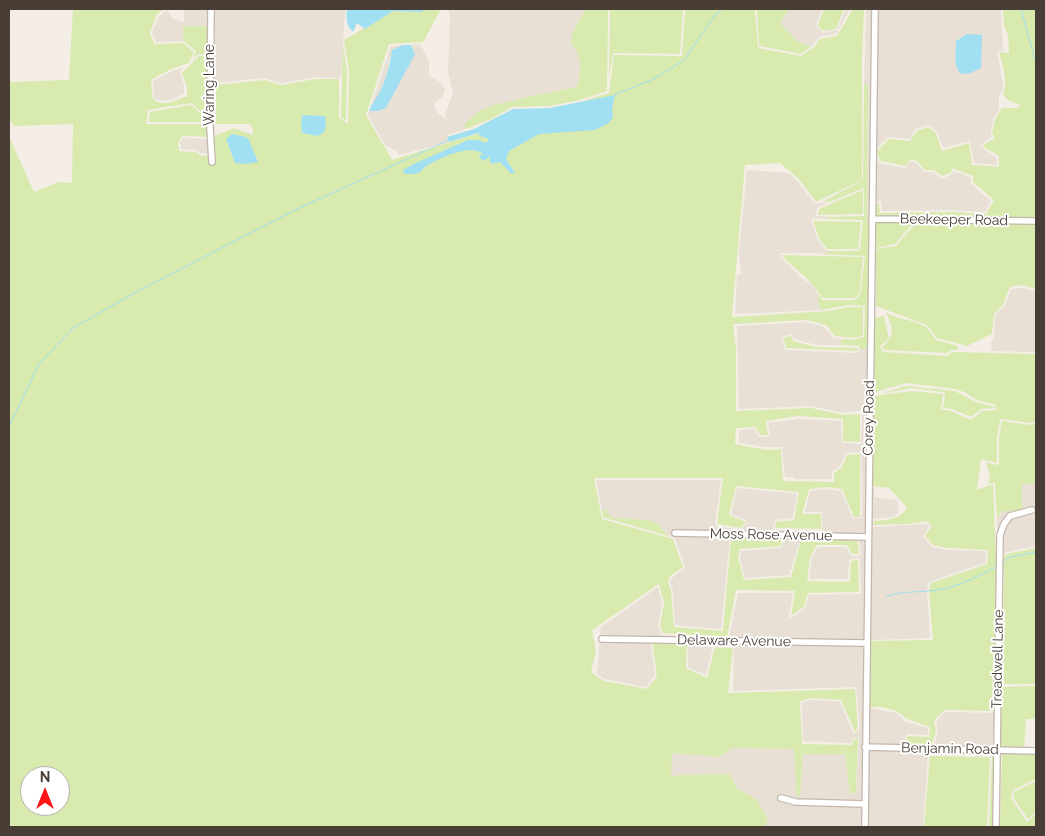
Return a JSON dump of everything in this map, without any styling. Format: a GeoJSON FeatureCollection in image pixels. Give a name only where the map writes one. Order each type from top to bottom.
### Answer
{"type":"FeatureCollection","features":[{"type":"Feature","properties":{"kind":"street","name":"Waring Lane"},"geometry":{"type":"LineString","coordinates":[[211,9],[210,128],[212,162]]}},
{"type":"Feature","properties":{"kind":"street","name":"Corey Road"},"geometry":{"type":"LineString","coordinates":[[865,827],[864,747],[875,9]]}},
{"type":"Feature","properties":{"kind":"street","name":"Beekeeper Road"},"geometry":{"type":"LineString","coordinates":[[872,219],[1036,221]]}},
{"type":"Feature","properties":{"kind":"street","name":"Treadwell Lane"},"geometry":{"type":"LineString","coordinates":[[996,827],[1000,535],[1004,524],[1010,516],[1032,510]]}},
{"type":"Feature","properties":{"kind":"street","name":"Moss Rose Avenue"},"geometry":{"type":"LineString","coordinates":[[674,533],[867,536]]}},
{"type":"Feature","properties":{"kind":"street","name":"Delaware Avenue"},"geometry":{"type":"LineString","coordinates":[[602,639],[866,643]]}},
{"type":"Feature","properties":{"kind":"street","name":"Benjamin Road"},"geometry":{"type":"LineString","coordinates":[[864,747],[1036,750]]}},
{"type":"Feature","properties":{"kind":"street"},"geometry":{"type":"LineString","coordinates":[[781,798],[796,802],[865,804]]}},
{"type":"Feature","properties":{"kind":"shaded area"},"geometry":{"type":"Polygon","coordinates":[[[184,9],[345,9],[341,78],[316,77],[281,83],[264,78],[215,83],[215,133],[213,134],[210,154],[200,153],[196,150],[181,149],[180,143],[183,138],[209,139],[207,122],[208,55],[183,26],[183,41],[156,42],[152,33],[159,16],[167,10],[173,19],[184,22],[184,9]]]}},
{"type":"Feature","properties":{"kind":"shaded area"},"geometry":{"type":"Polygon","coordinates":[[[448,9],[586,9],[578,22],[581,69],[577,87],[532,96],[480,110],[465,125],[466,129],[447,135],[449,142],[399,155],[397,151],[385,145],[368,115],[391,46],[403,45],[395,49],[391,56],[388,65],[389,69],[381,90],[370,111],[386,108],[410,62],[413,47],[411,45],[419,44],[429,62],[429,76],[440,82],[445,89],[443,96],[434,104],[437,112],[446,120],[445,114],[453,94],[448,72],[450,15],[448,9]]]}},
{"type":"Feature","properties":{"kind":"shaded area"},"geometry":{"type":"Polygon","coordinates":[[[789,9],[822,9],[816,24],[822,33],[837,30],[846,9],[850,9],[836,34],[819,37],[811,47],[798,42],[780,23],[789,9]]]}},
{"type":"Feature","properties":{"kind":"shaded area"},"geometry":{"type":"Polygon","coordinates":[[[866,9],[873,9],[870,222],[867,222],[868,86],[864,85],[866,9]]]}},
{"type":"Feature","properties":{"kind":"shaded area"},"geometry":{"type":"Polygon","coordinates":[[[877,9],[1001,9],[1003,51],[999,50],[997,52],[1004,89],[999,95],[999,109],[993,119],[992,136],[980,146],[997,158],[997,165],[974,163],[970,141],[943,148],[937,132],[929,125],[916,129],[910,139],[888,137],[875,150],[877,9]],[[964,36],[956,41],[957,67],[965,74],[981,68],[964,36]]]}},
{"type":"Feature","properties":{"kind":"shaded area"},"geometry":{"type":"Polygon","coordinates":[[[184,67],[180,72],[184,85],[184,94],[171,100],[157,100],[154,98],[153,81],[184,67]]]}},
{"type":"Feature","properties":{"kind":"shaded area"},"geometry":{"type":"Polygon","coordinates":[[[875,153],[880,164],[906,168],[910,161],[916,163],[925,172],[933,172],[942,179],[952,174],[953,171],[971,177],[971,184],[991,201],[985,212],[952,210],[882,211],[881,201],[874,203],[875,153]]]}},
{"type":"Feature","properties":{"kind":"shaded area"},"geometry":{"type":"Polygon","coordinates":[[[747,170],[789,173],[815,204],[826,202],[817,208],[816,216],[828,217],[828,219],[813,218],[811,221],[819,242],[829,253],[781,253],[779,255],[799,276],[813,286],[818,294],[818,304],[822,310],[735,314],[737,275],[741,274],[739,251],[747,170]]]}},
{"type":"Feature","properties":{"kind":"shaded area"},"geometry":{"type":"Polygon","coordinates":[[[1023,288],[1036,291],[1036,352],[992,351],[991,344],[994,335],[995,315],[1004,307],[1011,289],[1023,288]]]}},
{"type":"Feature","properties":{"kind":"shaded area"},"geometry":{"type":"Polygon","coordinates":[[[807,322],[824,327],[834,338],[842,339],[841,345],[817,345],[794,339],[791,334],[781,337],[785,350],[857,353],[860,349],[868,349],[862,827],[765,827],[768,818],[757,800],[737,788],[730,774],[671,778],[671,753],[719,757],[732,748],[794,749],[800,795],[803,754],[845,754],[850,794],[856,792],[859,738],[853,738],[851,743],[803,741],[802,702],[812,700],[840,702],[855,734],[860,728],[856,687],[733,691],[734,645],[713,645],[706,675],[688,667],[688,643],[650,640],[655,675],[646,687],[604,679],[597,674],[601,627],[658,587],[662,603],[658,627],[662,635],[727,639],[738,593],[793,593],[789,616],[791,618],[805,608],[809,595],[861,593],[859,558],[849,560],[848,579],[809,579],[812,557],[818,547],[846,547],[851,556],[859,556],[861,553],[859,540],[801,538],[789,575],[745,578],[740,558],[742,551],[782,548],[783,538],[730,536],[721,629],[675,625],[673,591],[670,582],[685,567],[675,538],[668,536],[657,523],[611,517],[607,510],[602,510],[596,480],[721,480],[716,526],[741,530],[747,523],[746,520],[731,514],[737,488],[797,494],[793,518],[775,520],[773,528],[775,530],[822,531],[822,512],[805,512],[810,491],[825,489],[841,491],[853,519],[862,518],[861,452],[846,453],[840,466],[832,472],[832,479],[794,479],[794,477],[785,477],[782,447],[765,447],[739,443],[739,430],[754,429],[759,437],[768,437],[770,435],[768,423],[799,419],[841,421],[842,443],[861,444],[861,411],[844,413],[811,406],[739,409],[737,326],[807,322]]]}},
{"type":"Feature","properties":{"kind":"shaded area"},"geometry":{"type":"Polygon","coordinates":[[[1022,484],[1036,484],[1036,546],[1007,552],[997,557],[997,518],[1022,484]]]}},
{"type":"Feature","properties":{"kind":"shaded area"},"geometry":{"type":"Polygon","coordinates":[[[871,488],[874,489],[875,497],[897,500],[899,512],[893,517],[873,519],[873,527],[927,524],[929,526],[923,537],[932,547],[948,550],[986,551],[985,563],[929,582],[927,590],[930,638],[870,640],[869,708],[896,713],[906,722],[928,728],[928,735],[907,734],[904,740],[906,746],[934,745],[938,732],[936,721],[945,712],[995,713],[997,754],[928,755],[923,827],[867,827],[871,488]]]}},
{"type":"Feature","properties":{"kind":"green space"},"geometry":{"type":"Polygon","coordinates":[[[73,9],[165,9],[157,14],[150,33],[154,44],[183,43],[194,52],[189,63],[171,69],[151,80],[153,99],[157,102],[165,103],[187,96],[187,87],[182,73],[199,56],[207,56],[207,111],[200,111],[191,103],[148,110],[146,124],[207,124],[209,137],[182,136],[178,143],[179,151],[196,152],[199,155],[209,156],[210,164],[216,163],[214,136],[234,128],[253,135],[253,130],[250,124],[216,124],[216,85],[265,80],[281,85],[316,79],[339,79],[339,118],[348,124],[349,71],[344,40],[393,11],[422,12],[424,9],[441,9],[423,42],[389,44],[366,115],[392,160],[609,93],[614,55],[682,56],[685,9],[755,9],[758,48],[801,56],[814,47],[820,39],[837,36],[853,9],[864,9],[862,180],[816,202],[799,179],[780,163],[745,165],[732,314],[733,317],[863,307],[863,336],[853,338],[835,336],[826,325],[807,320],[733,324],[736,349],[736,411],[811,408],[844,415],[860,414],[860,442],[843,441],[843,419],[799,416],[766,421],[768,435],[760,435],[755,427],[736,428],[735,444],[766,450],[781,449],[783,481],[834,482],[834,473],[842,467],[847,455],[860,454],[860,517],[854,517],[842,489],[825,487],[809,489],[802,514],[821,514],[821,529],[775,528],[776,522],[794,520],[799,492],[736,486],[729,515],[746,522],[741,528],[717,524],[723,478],[594,478],[602,519],[673,539],[683,567],[670,576],[668,582],[671,591],[674,627],[723,631],[731,538],[781,539],[781,546],[740,549],[738,558],[744,580],[791,577],[801,540],[857,540],[859,554],[852,554],[847,545],[817,545],[810,557],[807,581],[850,582],[851,561],[858,560],[859,592],[808,593],[804,607],[791,616],[795,591],[736,590],[727,637],[663,633],[660,627],[664,603],[659,584],[592,630],[596,651],[591,672],[604,681],[647,689],[657,676],[652,640],[687,644],[686,668],[707,678],[715,647],[733,648],[728,693],[855,689],[858,728],[855,732],[841,700],[812,698],[800,701],[802,744],[852,745],[853,740],[858,739],[856,792],[850,794],[845,754],[803,754],[800,796],[797,796],[794,749],[732,748],[719,757],[672,753],[671,778],[677,775],[730,774],[737,788],[757,800],[768,818],[765,827],[11,827],[9,819],[9,136],[34,192],[59,182],[72,183],[73,124],[14,126],[9,118],[9,82],[69,80],[73,9]]]}},
{"type":"Feature","properties":{"kind":"green space"},"geometry":{"type":"Polygon","coordinates":[[[586,9],[606,9],[608,12],[607,91],[576,101],[549,106],[512,107],[491,119],[466,129],[464,125],[480,110],[532,96],[577,87],[580,64],[578,54],[571,43],[572,33],[586,9]]]}},
{"type":"Feature","properties":{"kind":"green space"},"geometry":{"type":"Polygon","coordinates":[[[608,9],[683,9],[680,54],[613,53],[609,77],[610,12],[608,9]]]}},
{"type":"Feature","properties":{"kind":"green space"},"geometry":{"type":"Polygon","coordinates":[[[757,9],[789,9],[780,23],[798,42],[811,47],[800,54],[759,46],[757,9]]]}},
{"type":"Feature","properties":{"kind":"green space"},"geometry":{"type":"Polygon","coordinates":[[[824,9],[844,9],[836,29],[822,31],[818,25],[824,9]]]}},
{"type":"Feature","properties":{"kind":"green space"},"geometry":{"type":"Polygon","coordinates":[[[1003,9],[1036,9],[1036,220],[876,217],[876,204],[879,203],[880,213],[952,212],[986,214],[994,200],[973,182],[973,176],[952,168],[951,173],[942,176],[934,170],[925,170],[917,161],[910,159],[906,166],[880,161],[877,151],[889,139],[910,141],[917,131],[928,127],[936,133],[942,151],[969,143],[972,165],[999,167],[999,156],[982,146],[995,138],[992,133],[995,119],[1002,108],[1018,108],[1020,105],[1008,100],[1003,95],[1005,80],[999,52],[1009,53],[1003,9]]]}},
{"type":"Feature","properties":{"kind":"green space"},"geometry":{"type":"Polygon","coordinates":[[[183,26],[209,26],[208,55],[199,54],[193,59],[196,51],[183,41],[183,26]]]}},
{"type":"Feature","properties":{"kind":"green space"},"geometry":{"type":"Polygon","coordinates":[[[343,44],[347,71],[346,121],[341,117],[343,44]]]}},
{"type":"Feature","properties":{"kind":"green space"},"geometry":{"type":"Polygon","coordinates":[[[864,85],[868,85],[867,222],[870,222],[868,349],[860,349],[859,346],[841,345],[842,339],[853,340],[864,337],[865,306],[848,305],[822,310],[818,304],[818,294],[822,300],[854,300],[860,295],[865,256],[815,254],[829,253],[829,251],[858,251],[860,249],[863,220],[828,219],[828,217],[864,216],[864,188],[829,202],[824,201],[863,180],[864,85]]]}},
{"type":"Feature","properties":{"kind":"green space"},"geometry":{"type":"Polygon","coordinates":[[[191,105],[200,113],[207,113],[207,122],[149,122],[150,112],[191,105]]]}},
{"type":"Feature","properties":{"kind":"green space"},"geometry":{"type":"Polygon","coordinates":[[[863,190],[863,214],[818,215],[819,209],[863,190]]]}},
{"type":"Feature","properties":{"kind":"green space"},"geometry":{"type":"Polygon","coordinates":[[[813,221],[861,222],[858,249],[827,249],[820,240],[813,221]]]}},
{"type":"Feature","properties":{"kind":"green space"},"geometry":{"type":"Polygon","coordinates":[[[874,222],[913,223],[895,244],[875,248],[874,222]]]}},
{"type":"Feature","properties":{"kind":"green space"},"geometry":{"type":"Polygon","coordinates":[[[983,222],[1036,224],[1036,289],[1023,285],[1010,287],[1003,305],[994,314],[992,334],[967,346],[937,338],[927,325],[876,306],[876,249],[896,246],[914,225],[983,222]]]}},
{"type":"Feature","properties":{"kind":"green space"},"geometry":{"type":"Polygon","coordinates":[[[781,255],[863,257],[859,294],[854,298],[822,298],[808,280],[781,255]]]}},
{"type":"Feature","properties":{"kind":"green space"},"geometry":{"type":"Polygon","coordinates":[[[885,312],[926,327],[936,340],[958,346],[958,350],[952,350],[947,353],[884,350],[882,347],[889,339],[892,331],[885,312]]]}},
{"type":"Feature","properties":{"kind":"green space"},"geometry":{"type":"Polygon","coordinates":[[[884,316],[889,339],[880,346],[883,352],[947,356],[952,352],[1036,354],[1036,422],[1000,419],[997,438],[997,463],[981,459],[977,490],[993,484],[996,560],[1007,554],[1036,548],[1036,684],[1003,684],[1004,567],[997,572],[994,711],[945,710],[934,720],[936,732],[932,744],[907,744],[906,740],[908,736],[929,737],[930,727],[907,719],[897,711],[881,707],[870,707],[871,641],[933,640],[929,590],[931,583],[987,564],[988,550],[949,548],[933,545],[925,536],[932,526],[927,521],[874,525],[874,521],[889,520],[901,515],[907,507],[889,488],[873,486],[871,478],[874,396],[912,391],[943,394],[941,409],[951,411],[971,420],[982,411],[996,410],[996,405],[977,400],[955,389],[906,383],[875,392],[873,390],[874,318],[884,316]]]}},
{"type":"Feature","properties":{"kind":"green space"},"geometry":{"type":"Polygon","coordinates":[[[791,336],[793,341],[816,347],[859,348],[857,351],[786,348],[783,338],[791,336]]]}},
{"type":"Feature","properties":{"kind":"green space"},"geometry":{"type":"Polygon","coordinates":[[[906,386],[955,391],[976,402],[995,408],[981,409],[971,417],[952,409],[943,408],[945,394],[943,392],[912,388],[879,394],[906,386]]]}},
{"type":"Feature","properties":{"kind":"green space"},"geometry":{"type":"Polygon","coordinates":[[[1002,421],[1036,424],[1036,484],[1022,484],[1022,511],[1002,511],[997,518],[995,484],[993,482],[988,484],[990,478],[986,462],[999,464],[999,438],[1002,421]]]}},
{"type":"Feature","properties":{"kind":"green space"},"geometry":{"type":"Polygon","coordinates":[[[602,510],[607,510],[611,517],[615,519],[623,518],[657,523],[668,536],[603,517],[602,510]]]}},
{"type":"Feature","properties":{"kind":"green space"},"geometry":{"type":"Polygon","coordinates":[[[1002,571],[1001,684],[1003,687],[1036,686],[1036,719],[1026,719],[1024,752],[1000,752],[998,827],[989,827],[992,757],[986,754],[997,754],[1002,571]]]}},
{"type":"Feature","properties":{"kind":"green space"},"geometry":{"type":"Polygon","coordinates":[[[1002,753],[1036,755],[1036,779],[1013,790],[1011,798],[1027,822],[1036,814],[1036,827],[1000,827],[1002,753]]]}},
{"type":"Feature","properties":{"kind":"green space"},"geometry":{"type":"Polygon","coordinates":[[[930,756],[990,757],[987,827],[924,826],[930,756]]]}},
{"type":"Feature","properties":{"kind":"green space"},"geometry":{"type":"Polygon","coordinates":[[[1036,781],[1036,812],[1028,819],[1013,797],[1014,792],[1036,781]]]}},
{"type":"Feature","properties":{"kind":"water"},"geometry":{"type":"Polygon","coordinates":[[[347,9],[424,9],[422,12],[393,11],[365,29],[357,23],[353,32],[348,24],[347,9]]]}},
{"type":"Feature","properties":{"kind":"water"},"geometry":{"type":"Polygon","coordinates":[[[967,34],[982,35],[981,68],[965,74],[958,70],[955,55],[956,41],[967,34]]]}},
{"type":"Feature","properties":{"kind":"water"},"geometry":{"type":"Polygon","coordinates":[[[403,45],[411,45],[415,54],[386,108],[378,111],[369,111],[385,80],[392,50],[403,45]]]}},
{"type":"Feature","properties":{"kind":"water"},"geometry":{"type":"Polygon","coordinates":[[[615,95],[612,109],[613,117],[609,123],[595,130],[539,134],[509,151],[506,159],[515,173],[508,173],[510,172],[500,162],[491,164],[489,156],[485,161],[478,157],[483,154],[470,150],[445,156],[425,167],[419,173],[404,174],[403,170],[416,163],[468,140],[479,140],[486,143],[489,139],[480,136],[478,133],[449,142],[447,137],[474,129],[513,109],[550,108],[615,95]]]}},
{"type":"Feature","properties":{"kind":"water"},"geometry":{"type":"Polygon","coordinates":[[[302,115],[325,116],[324,132],[318,136],[302,133],[302,115]]]}},
{"type":"Feature","properties":{"kind":"water"},"geometry":{"type":"Polygon","coordinates":[[[232,134],[246,137],[249,140],[258,162],[247,164],[235,163],[226,139],[232,134]]]}},
{"type":"Feature","properties":{"kind":"waterway"},"geometry":{"type":"LineString","coordinates":[[614,95],[654,79],[684,60],[715,15],[723,9]]}},
{"type":"Feature","properties":{"kind":"waterway"},"geometry":{"type":"LineString","coordinates":[[1021,9],[1036,63]]}},
{"type":"Feature","properties":{"kind":"waterway"},"geometry":{"type":"LineString","coordinates":[[9,426],[39,364],[73,328],[140,290],[295,210],[449,140]]}},
{"type":"Feature","properties":{"kind":"waterway"},"geometry":{"type":"LineString","coordinates":[[1003,562],[1007,558],[1036,552]]}},
{"type":"Feature","properties":{"kind":"waterway"},"geometry":{"type":"LineString","coordinates":[[886,597],[899,593],[952,587],[996,567]]}}]}
